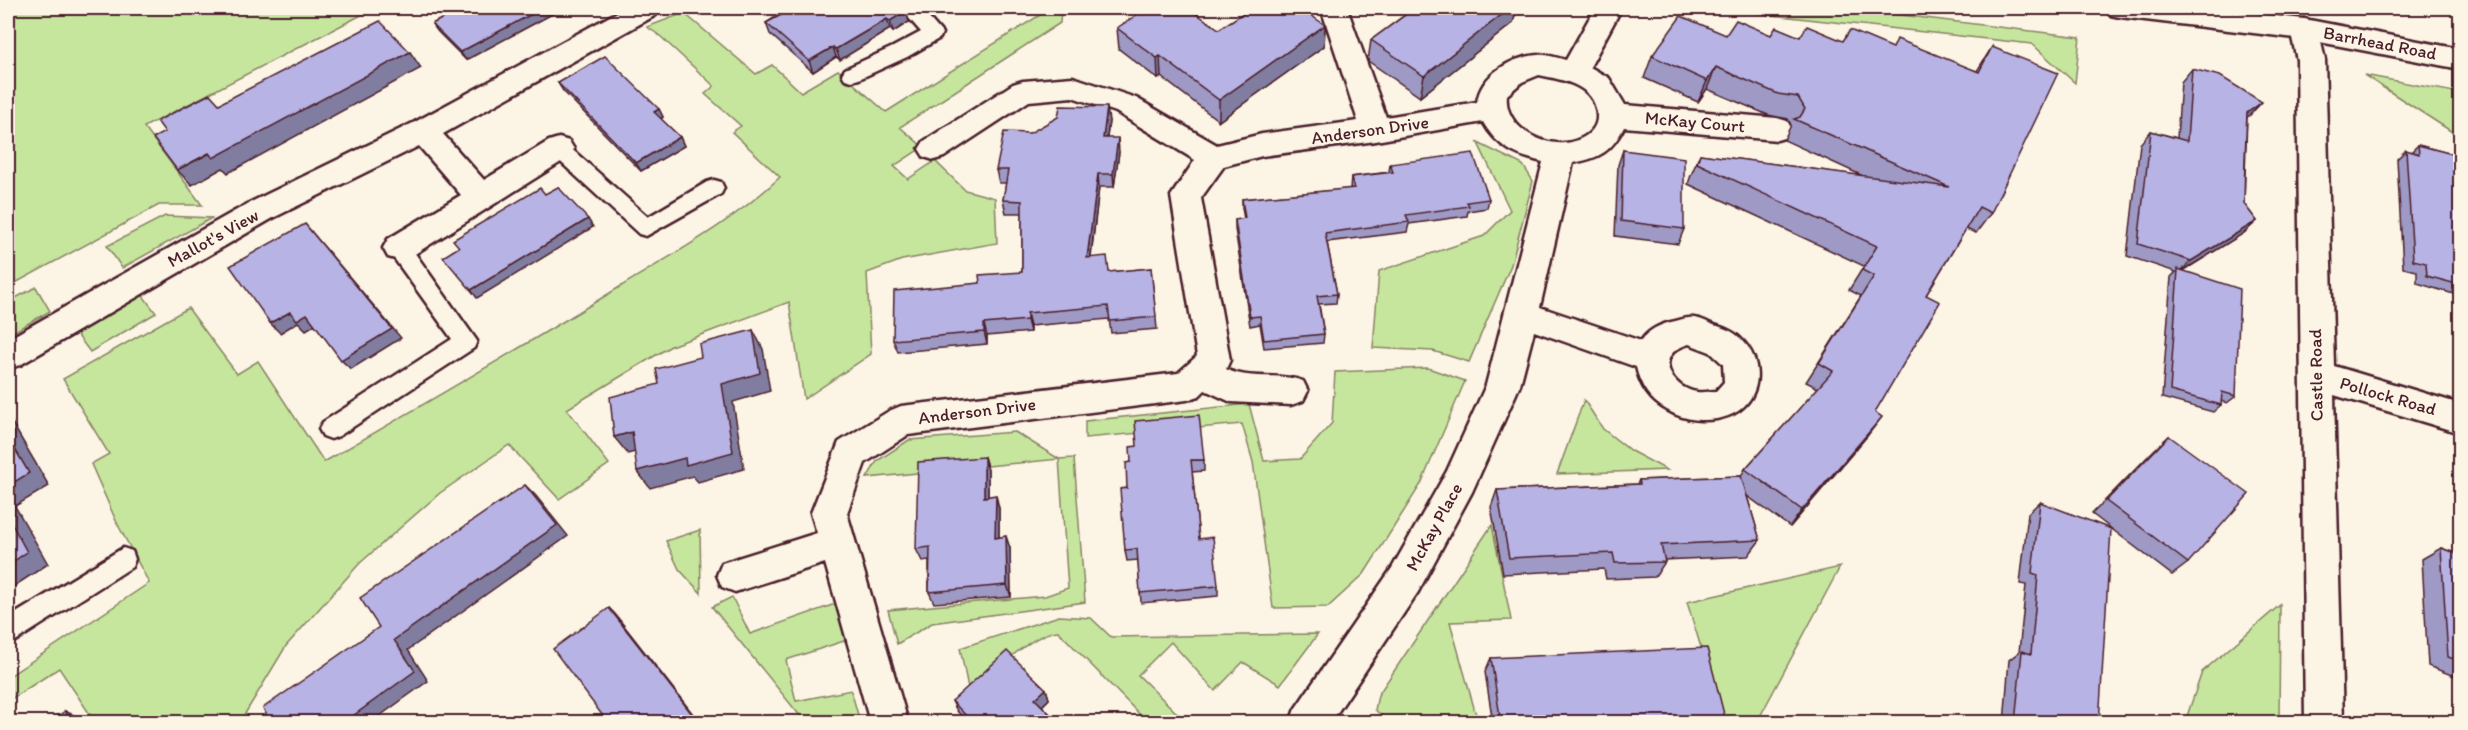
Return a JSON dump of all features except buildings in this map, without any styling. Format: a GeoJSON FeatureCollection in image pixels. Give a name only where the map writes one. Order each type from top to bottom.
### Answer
{"type":"FeatureCollection","features":[{"type":"Feature","properties":{"kind":"street","name":"Mallot's View"},"geometry":{"type":"LineString","coordinates":[[8,355],[252,215],[423,131],[646,8]]}},
{"type":"Feature","properties":{"kind":"street"},"geometry":{"type":"LineString","coordinates":[[1334,8],[1376,130]]}},
{"type":"Feature","properties":{"kind":"street","name":"Barrhead Road"},"geometry":{"type":"LineString","coordinates":[[2120,8],[2304,29],[2460,59]]}},
{"type":"Feature","properties":{"kind":"street"},"geometry":{"type":"LineString","coordinates":[[1575,70],[1605,13]]}},
{"type":"Feature","properties":{"kind":"street","name":"Castle Road"},"geometry":{"type":"LineString","coordinates":[[2304,29],[2311,60],[2324,723]]}},
{"type":"Feature","properties":{"kind":"street"},"geometry":{"type":"LineString","coordinates":[[1539,65],[1575,70],[1591,78],[1603,89],[1611,101],[1614,115],[1612,127],[1604,138],[1592,147],[1560,154],[1541,152],[1523,145],[1498,123],[1492,110],[1495,91],[1508,75],[1523,68],[1539,65]]}},
{"type":"Feature","properties":{"kind":"street"},"geometry":{"type":"LineString","coordinates":[[934,149],[1023,91],[1073,87],[1126,105],[1214,158]]}},
{"type":"Feature","properties":{"kind":"street","name":"Anderson Drive"},"geometry":{"type":"LineString","coordinates":[[889,723],[829,513],[851,453],[901,421],[1187,386],[1214,360],[1186,196],[1214,158],[1262,145],[1376,130],[1492,110]]}},
{"type":"Feature","properties":{"kind":"street","name":"McKay Court"},"geometry":{"type":"LineString","coordinates":[[1614,115],[1777,129]]}},
{"type":"Feature","properties":{"kind":"street"},"geometry":{"type":"LineString","coordinates":[[423,131],[481,197]]}},
{"type":"Feature","properties":{"kind":"street"},"geometry":{"type":"LineString","coordinates":[[399,248],[559,149]]}},
{"type":"Feature","properties":{"kind":"street","name":"McKay Place"},"geometry":{"type":"LineString","coordinates":[[1309,723],[1405,580],[1460,482],[1503,385],[1560,154]]}},
{"type":"Feature","properties":{"kind":"street"},"geometry":{"type":"LineString","coordinates":[[1522,314],[1650,358]]}},
{"type":"Feature","properties":{"kind":"street"},"geometry":{"type":"LineString","coordinates":[[1200,372],[1232,388],[1292,391]]}},
{"type":"Feature","properties":{"kind":"street","name":"Pollock Road"},"geometry":{"type":"LineString","coordinates":[[2316,375],[2460,418]]}},
{"type":"Feature","properties":{"kind":"street"},"geometry":{"type":"LineString","coordinates":[[735,575],[838,543]]}},
{"type":"Feature","properties":{"kind":"lane"},"geometry":{"type":"LineString","coordinates":[[852,74],[900,52],[933,33],[909,8]]}},
{"type":"Feature","properties":{"kind":"lane"},"geometry":{"type":"LineString","coordinates":[[559,149],[646,228],[714,188]]}},
{"type":"Feature","properties":{"kind":"lane"},"geometry":{"type":"LineString","coordinates":[[331,429],[466,341],[399,248]]}},
{"type":"Feature","properties":{"kind":"lane"},"geometry":{"type":"LineString","coordinates":[[8,632],[123,559]]}},
{"type":"Feature","properties":{"kind":"green space"},"geometry":{"type":"Polygon","coordinates":[[[8,8],[375,8],[144,127],[202,205],[159,205],[8,287],[8,8]]]}},
{"type":"Feature","properties":{"kind":"green space"},"geometry":{"type":"Polygon","coordinates":[[[1051,8],[1066,8],[1061,10],[1060,23],[900,127],[923,147],[894,166],[908,179],[935,161],[965,190],[995,198],[997,243],[902,260],[867,273],[871,354],[804,399],[789,302],[671,346],[567,409],[609,464],[559,499],[509,445],[440,493],[360,563],[286,646],[240,722],[95,722],[59,668],[8,701],[8,677],[149,583],[117,523],[91,464],[109,454],[63,379],[188,308],[237,374],[258,361],[324,462],[681,250],[743,209],[780,177],[732,132],[741,126],[705,94],[714,86],[659,35],[647,27],[684,13],[756,74],[772,65],[801,92],[838,70],[886,112],[1051,8]]]}},
{"type":"Feature","properties":{"kind":"green space"},"geometry":{"type":"Polygon","coordinates":[[[1708,8],[1844,8],[2080,37],[2075,83],[2032,44],[1708,8]]]}},
{"type":"Feature","properties":{"kind":"green space"},"geometry":{"type":"Polygon","coordinates":[[[2364,75],[2460,93],[2460,137],[2364,75]]]}},
{"type":"Feature","properties":{"kind":"green space"},"geometry":{"type":"Polygon","coordinates":[[[1478,143],[1523,165],[1533,181],[1511,265],[1469,362],[1433,351],[1373,348],[1379,271],[1484,236],[1510,210],[1478,143]]]}},
{"type":"Feature","properties":{"kind":"green space"},"geometry":{"type":"Polygon","coordinates":[[[165,216],[212,218],[122,268],[107,246],[165,216]]]}},
{"type":"Feature","properties":{"kind":"green space"},"geometry":{"type":"Polygon","coordinates":[[[36,287],[50,311],[8,335],[8,302],[36,287]]]}},
{"type":"Feature","properties":{"kind":"green space"},"geometry":{"type":"Polygon","coordinates":[[[138,289],[156,313],[90,352],[72,328],[138,289]]]}},
{"type":"Feature","properties":{"kind":"green space"},"geometry":{"type":"Polygon","coordinates":[[[1428,368],[1465,381],[1421,484],[1364,574],[1328,607],[1273,608],[1253,462],[1242,424],[1085,438],[1085,421],[1249,404],[1264,461],[1300,459],[1332,423],[1335,372],[1428,368]]]}},
{"type":"Feature","properties":{"kind":"green space"},"geometry":{"type":"Polygon","coordinates":[[[1584,400],[1603,429],[1631,451],[1667,470],[1557,474],[1584,400]]]}},
{"type":"Feature","properties":{"kind":"green space"},"geometry":{"type":"Polygon","coordinates":[[[1015,432],[1059,459],[867,478],[877,461],[909,440],[1015,432]]]}},
{"type":"Feature","properties":{"kind":"green space"},"geometry":{"type":"Polygon","coordinates":[[[1074,458],[1085,602],[932,623],[897,644],[888,610],[1045,596],[1068,588],[1059,459],[1074,458]]]}},
{"type":"Feature","properties":{"kind":"green space"},"geometry":{"type":"Polygon","coordinates":[[[1492,525],[1511,620],[1450,622],[1478,722],[1389,722],[1375,710],[1378,695],[1492,525]]]}},
{"type":"Feature","properties":{"kind":"green space"},"geometry":{"type":"Polygon","coordinates":[[[700,530],[701,593],[679,569],[666,541],[700,530]]]}},
{"type":"Feature","properties":{"kind":"green space"},"geometry":{"type":"Polygon","coordinates":[[[1840,567],[1757,722],[1724,722],[1687,602],[1840,567]]]}},
{"type":"Feature","properties":{"kind":"green space"},"geometry":{"type":"Polygon","coordinates":[[[732,597],[750,634],[838,603],[847,640],[786,660],[796,701],[851,690],[860,722],[805,722],[712,607],[732,597]]]}},
{"type":"Feature","properties":{"kind":"green space"},"geometry":{"type":"Polygon","coordinates":[[[2280,605],[2279,722],[2185,722],[2202,672],[2280,605]]]}},
{"type":"Feature","properties":{"kind":"green space"},"geometry":{"type":"Polygon","coordinates":[[[1059,616],[1091,618],[1111,637],[1318,634],[1280,685],[1243,662],[1215,691],[1171,642],[1138,675],[1186,722],[1147,722],[1058,631],[1036,639],[1024,647],[969,693],[960,648],[1059,616]]]}}]}
